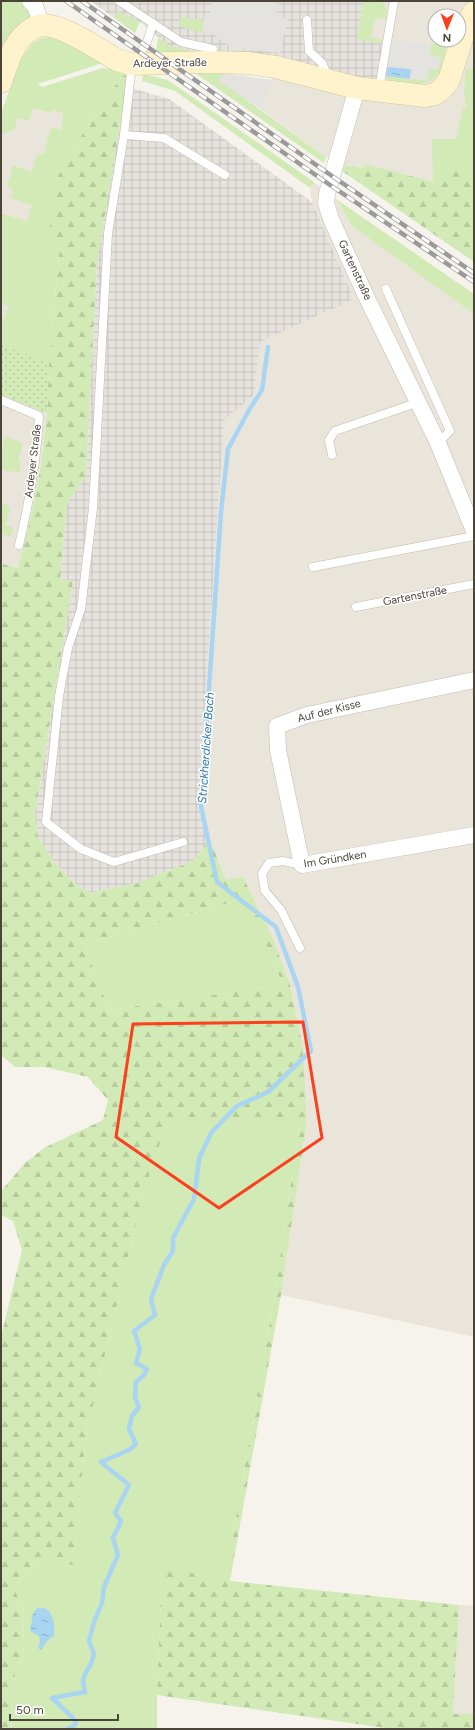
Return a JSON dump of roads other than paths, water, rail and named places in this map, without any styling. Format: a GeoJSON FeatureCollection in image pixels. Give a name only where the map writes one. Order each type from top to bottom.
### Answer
{"type":"FeatureCollection","features":[{"type":"Feature","properties":{"kind":"main road","name":"Ardeyer Straße"},"geometry":{"type":"LineString","coordinates":[[42,25],[63,30],[117,60],[132,64],[209,62],[248,63],[276,67],[378,92],[425,96],[435,94],[442,89],[448,80],[466,26],[474,12]]}},
{"type":"Feature","properties":{"kind":"main road"},"geometry":{"type":"LineString","coordinates":[[1,82],[12,53],[23,36],[33,28],[42,25]]}},
{"type":"Feature","properties":{"kind":"street"},"geometry":{"type":"LineString","coordinates":[[30,1],[35,6],[42,25]]}},
{"type":"Feature","properties":{"kind":"street","name":"Gartenstraße"},"geometry":{"type":"LineString","coordinates":[[357,88],[327,194],[327,209],[365,294],[438,443],[474,531]]}},
{"type":"Feature","properties":{"kind":"street","name":"Auf der Kisse"},"geometry":{"type":"LineString","coordinates":[[302,865],[278,750],[277,726],[307,715],[474,680]]}},
{"type":"Feature","properties":{"kind":"street","name":"Im Gründken"},"geometry":{"type":"LineString","coordinates":[[302,865],[474,835]]}},
{"type":"Feature","properties":{"kind":"lane"},"geometry":{"type":"LineString","coordinates":[[378,92],[394,1]]}},
{"type":"Feature","properties":{"kind":"lane"},"geometry":{"type":"LineString","coordinates":[[124,2],[181,42],[213,49],[209,62]]}},
{"type":"Feature","properties":{"kind":"lane"},"geometry":{"type":"LineString","coordinates":[[307,20],[309,51],[322,63],[330,81]]}},
{"type":"Feature","properties":{"kind":"lane"},"geometry":{"type":"LineString","coordinates":[[152,23],[146,45],[132,64],[124,134],[108,233],[93,508],[81,609],[68,648],[59,696],[46,822],[81,849],[114,862],[183,842]]}},
{"type":"Feature","properties":{"kind":"lane"},"geometry":{"type":"LineString","coordinates":[[124,134],[164,138],[225,175]]}},
{"type":"Feature","properties":{"kind":"lane","name":"Gartenstraße"},"geometry":{"type":"LineString","coordinates":[[386,289],[450,431],[438,443]]}},
{"type":"Feature","properties":{"kind":"lane","name":"Ardeyer Straße"},"geometry":{"type":"LineString","coordinates":[[1,400],[39,416],[38,442],[24,525],[19,545]]}},
{"type":"Feature","properties":{"kind":"lane"},"geometry":{"type":"LineString","coordinates":[[332,455],[329,440],[335,431],[418,402]]}},
{"type":"Feature","properties":{"kind":"lane"},"geometry":{"type":"LineString","coordinates":[[313,566],[474,536]]}},
{"type":"Feature","properties":{"kind":"lane","name":"Gartenstraße"},"geometry":{"type":"LineString","coordinates":[[356,607],[474,584]]}},
{"type":"Feature","properties":{"kind":"lane","name":"Im Gründken"},"geometry":{"type":"LineString","coordinates":[[300,948],[281,910],[265,891],[262,874],[269,863],[283,861],[302,865]]}},
{"type":"Feature","properties":{"kind":"water"},"geometry":{"type":"Polygon","coordinates":[[[387,67],[411,69],[410,79],[386,76],[387,67]]]}},
{"type":"Feature","properties":{"kind":"water"},"geometry":{"type":"Polygon","coordinates":[[[37,1608],[44,1608],[50,1612],[54,1622],[54,1636],[47,1641],[41,1650],[39,1649],[38,1645],[40,1642],[39,1636],[30,1631],[33,1614],[37,1608]]]}},
{"type":"Feature","properties":{"kind":"waterway","name":"Strickherdicker Bach"},"geometry":{"type":"LineString","coordinates":[[67,1729],[73,1727],[76,1723],[72,1717],[52,1698],[85,1692],[83,1681],[94,1654],[89,1641],[94,1622],[102,1603],[104,1587],[118,1555],[113,1538],[121,1521],[115,1513],[129,1485],[101,1462],[129,1450],[136,1444],[129,1429],[132,1416],[139,1407],[135,1397],[136,1382],[144,1375],[147,1369],[136,1363],[140,1349],[134,1331],[155,1315],[151,1299],[164,1265],[173,1251],[173,1238],[194,1199],[199,1159],[211,1133],[237,1106],[268,1092],[311,1051],[298,987],[276,927],[217,882],[201,806],[221,512],[228,449],[249,410],[262,390],[268,347]]}},
{"type":"Feature","properties":{"kind":"railway"},"geometry":{"type":"LineString","coordinates":[[66,1],[330,185],[474,282]]}},
{"type":"Feature","properties":{"kind":"railway"},"geometry":{"type":"LineString","coordinates":[[82,1],[332,176],[474,273]]}}]}
